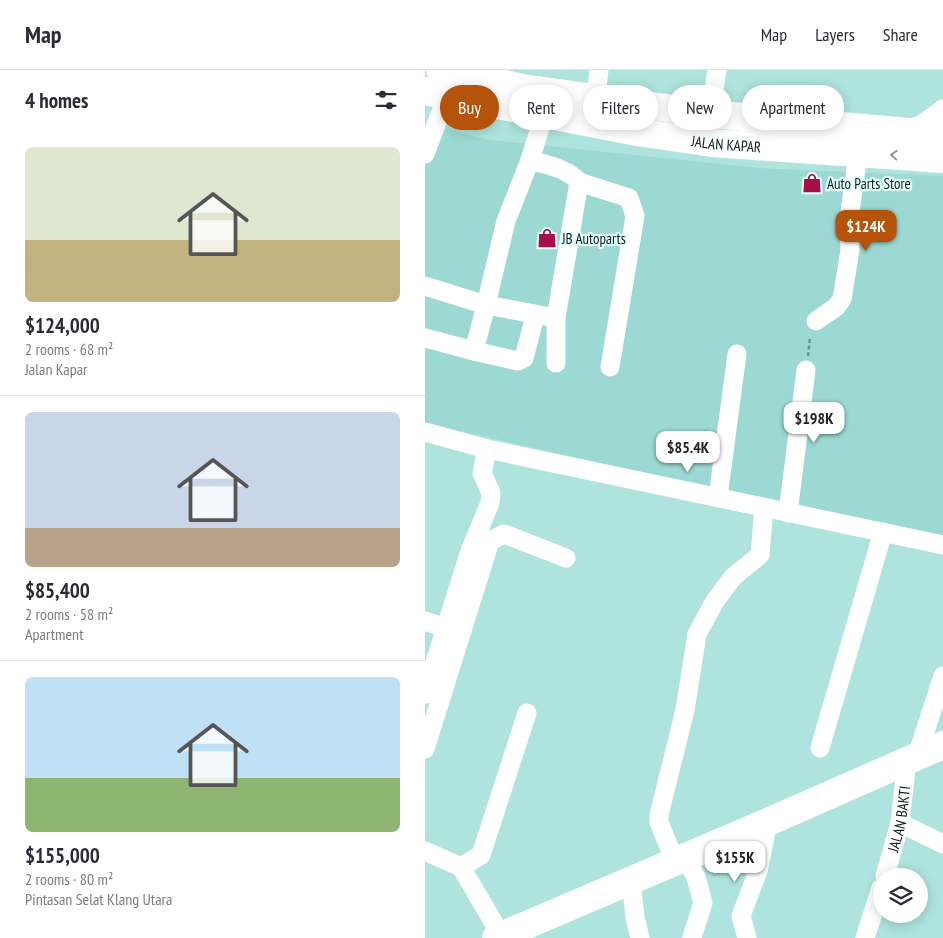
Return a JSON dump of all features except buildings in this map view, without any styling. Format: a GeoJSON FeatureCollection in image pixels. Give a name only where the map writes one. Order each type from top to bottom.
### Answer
{"type":"FeatureCollection","features":[{"type":"Feature","properties":{"kind":"highway","name":"JALAN KAPAR"},"geometry":{"type":"LineString","coordinates":[[440,70],[487,76],[583,95]]}},
{"type":"Feature","properties":{"kind":"highway","name":"JALAN KAPAR"},"geometry":{"type":"LineString","coordinates":[[436,94],[509,109]]}},
{"type":"Feature","properties":{"kind":"highway","name":"JALAN KAPAR"},"geometry":{"type":"LineString","coordinates":[[732,116],[943,135]]}},
{"type":"Feature","properties":{"kind":"highway","name":"JALAN KAPAR"},"geometry":{"type":"LineString","coordinates":[[573,121],[712,143],[943,159]]}},
{"type":"Feature","properties":{"kind":"highway"},"geometry":{"type":"LineString","coordinates":[[509,935],[943,745]]}},
{"type":"Feature","properties":{"kind":"street"},"geometry":{"type":"LineString","coordinates":[[598,85],[599,70]]}},
{"type":"Feature","properties":{"kind":"street"},"geometry":{"type":"LineString","coordinates":[[715,85],[717,70]]}},
{"type":"Feature","properties":{"kind":"street"},"geometry":{"type":"LineString","coordinates":[[425,154],[436,94]]}},
{"type":"Feature","properties":{"kind":"street"},"geometry":{"type":"LineString","coordinates":[[900,132],[921,125],[943,109]]}},
{"type":"Feature","properties":{"kind":"street"},"geometry":{"type":"LineString","coordinates":[[474,351],[506,221],[531,160],[541,130]]}},
{"type":"Feature","properties":{"kind":"street"},"geometry":{"type":"LineString","coordinates":[[816,321],[836,307],[842,299],[850,250],[849,219],[858,154]]}},
{"type":"Feature","properties":{"kind":"street"},"geometry":{"type":"LineString","coordinates":[[531,160],[563,170],[573,175],[579,182],[629,198],[635,216],[610,367]]}},
{"type":"Feature","properties":{"kind":"street"},"geometry":{"type":"LineString","coordinates":[[556,363],[557,318],[579,182]]}},
{"type":"Feature","properties":{"kind":"street"},"geometry":{"type":"LineString","coordinates":[[425,286],[486,306],[535,316],[557,318]]}},
{"type":"Feature","properties":{"kind":"street"},"geometry":{"type":"LineString","coordinates":[[425,338],[518,361],[524,358],[535,316]]}},
{"type":"Feature","properties":{"kind":"street"},"geometry":{"type":"LineString","coordinates":[[718,497],[737,354]]}},
{"type":"Feature","properties":{"kind":"street"},"geometry":{"type":"LineString","coordinates":[[788,513],[806,370]]}},
{"type":"Feature","properties":{"kind":"street"},"geometry":{"type":"LineString","coordinates":[[425,432],[487,449],[943,545]]}},
{"type":"Feature","properties":{"kind":"street"},"geometry":{"type":"LineString","coordinates":[[425,694],[470,552],[490,502],[491,493],[482,473],[487,449]]}},
{"type":"Feature","properties":{"kind":"street"},"geometry":{"type":"LineString","coordinates":[[692,937],[703,903],[695,877],[680,860],[659,822],[659,815],[685,710],[697,634],[715,601],[733,577],[760,555],[764,508]]}},
{"type":"Feature","properties":{"kind":"street"},"geometry":{"type":"LineString","coordinates":[[820,748],[883,532]]}},
{"type":"Feature","properties":{"kind":"street"},"geometry":{"type":"LineString","coordinates":[[425,749],[490,541],[504,534],[566,558]]}},
{"type":"Feature","properties":{"kind":"street"},"geometry":{"type":"LineString","coordinates":[[425,621],[445,628]]}},
{"type":"Feature","properties":{"kind":"street","name":"JALAN BAKTI"},"geometry":{"type":"LineString","coordinates":[[887,868],[900,823],[912,758],[943,676]]}},
{"type":"Feature","properties":{"kind":"street"},"geometry":{"type":"LineString","coordinates":[[461,867],[481,855],[527,713]]}},
{"type":"Feature","properties":{"kind":"street"},"geometry":{"type":"LineString","coordinates":[[747,938],[741,916],[758,871],[768,822]]}},
{"type":"Feature","properties":{"kind":"street"},"geometry":{"type":"LineString","coordinates":[[900,823],[943,844]]}},
{"type":"Feature","properties":{"kind":"street"},"geometry":{"type":"LineString","coordinates":[[425,851],[461,867],[509,935]]}},
{"type":"Feature","properties":{"kind":"street"},"geometry":{"type":"LineString","coordinates":[[631,880],[635,917],[640,938]]}},
{"type":"Feature","properties":{"kind":"street"},"geometry":{"type":"LineString","coordinates":[[865,938],[873,913]]}},
{"type":"Feature","properties":{"kind":"path"},"geometry":{"type":"LineString","coordinates":[[806,370],[811,330],[816,321]]}},
{"type":"Feature","properties":{"kind":"shaded area"},"geometry":{"type":"Polygon","coordinates":[[[425,124],[440,128],[440,130],[449,130],[490,140],[759,168],[943,176],[943,541],[425,423],[425,124]]]}},
{"type":"Feature","properties":{"kind":"place","name":"Auto Parts Store"},"geometry":{"type":"Point","coordinates":[812,183]}},
{"type":"Feature","properties":{"kind":"place","name":"JB Autoparts"},"geometry":{"type":"Point","coordinates":[547,238]}}]}
